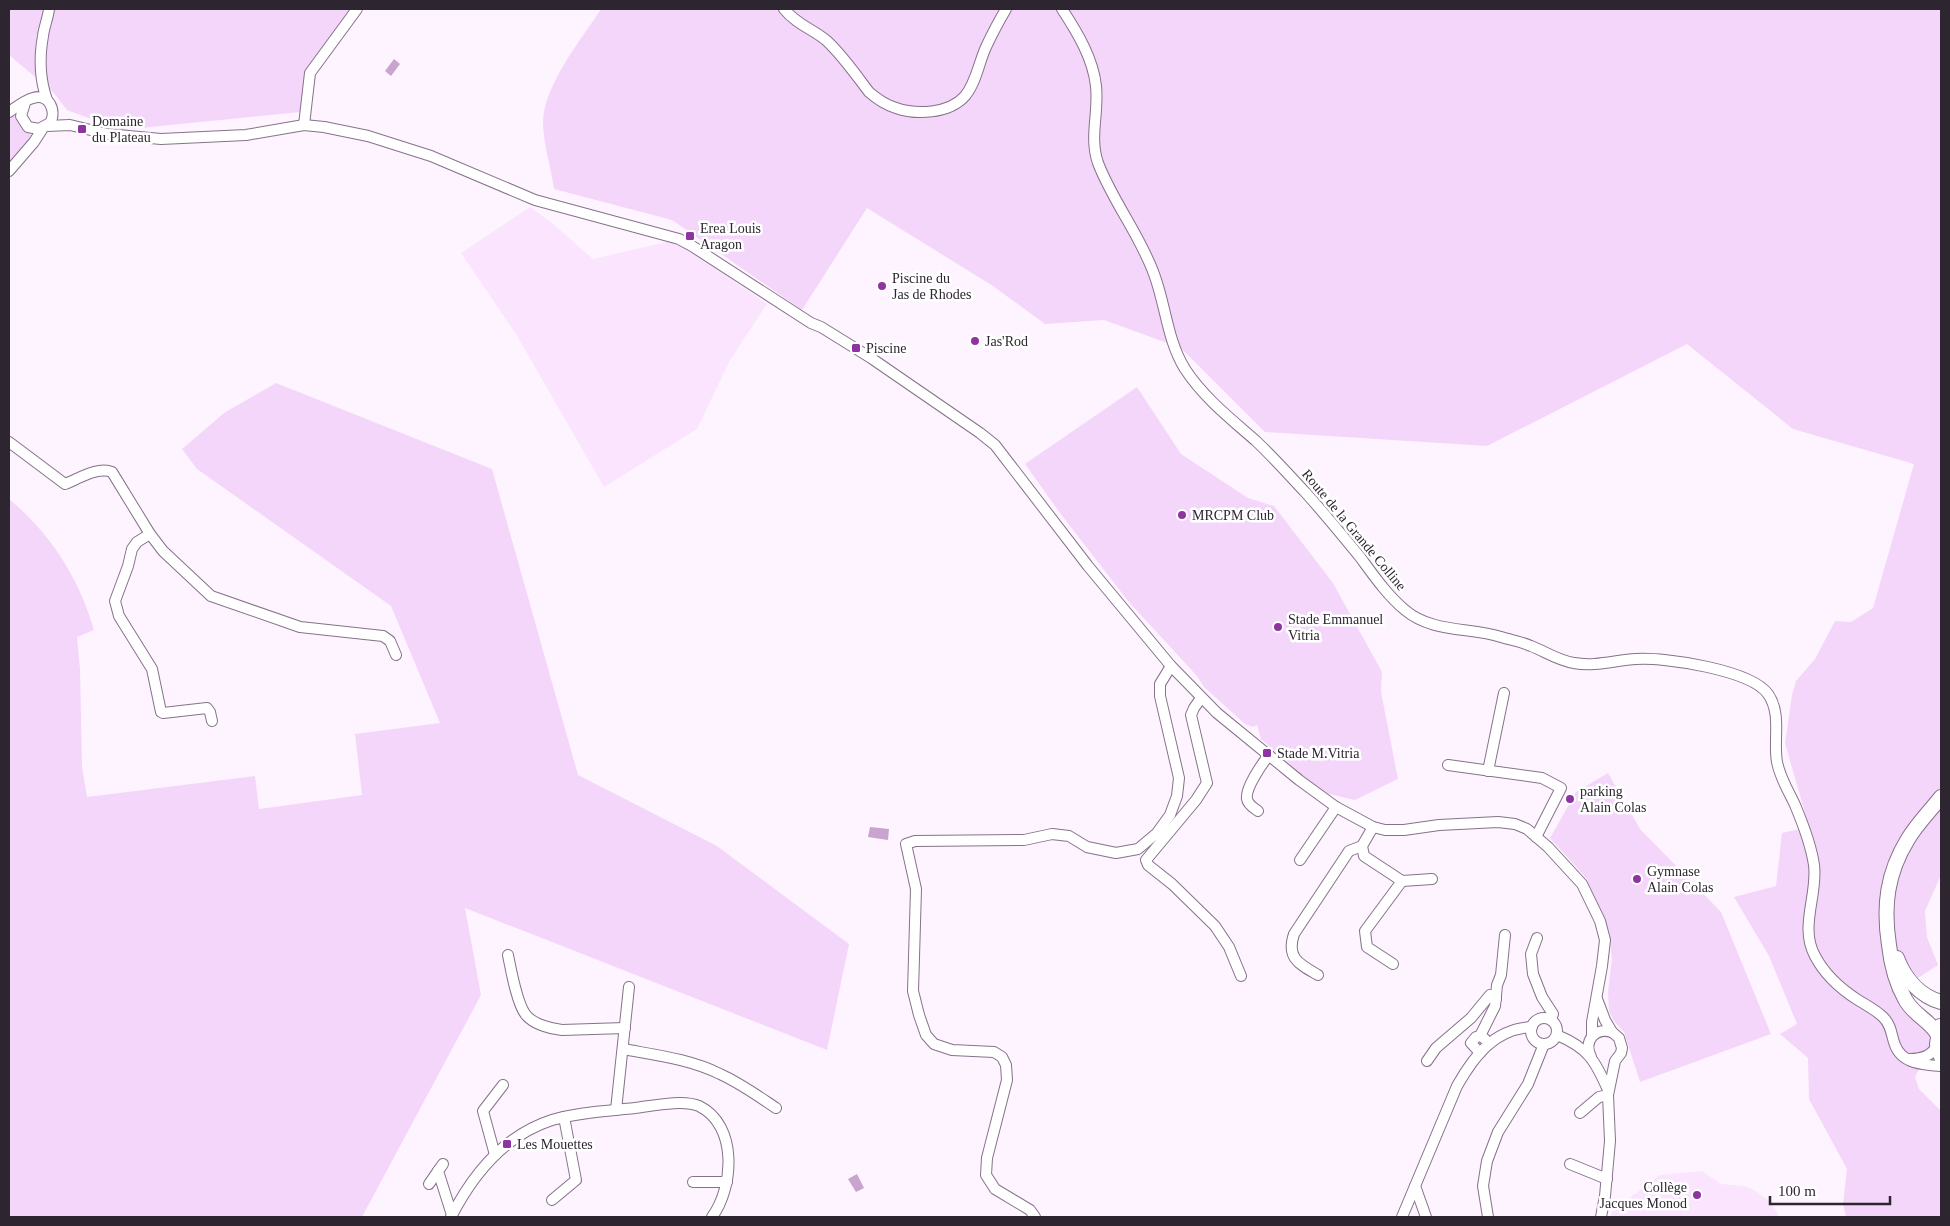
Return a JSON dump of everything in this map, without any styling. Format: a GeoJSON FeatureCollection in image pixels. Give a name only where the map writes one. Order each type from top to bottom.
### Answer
{"type":"FeatureCollection","features":[{"type":"Feature","properties":{"kind":"main road"},"geometry":{"type":"LineString","coordinates":[[1939,1040],[1931,1024],[1912,1010],[1900,990],[1890,957],[1885,907],[1889,881],[1908,838],[1941,797]]}},
{"type":"Feature","properties":{"kind":"main road"},"geometry":{"type":"LineString","coordinates":[[1886,924],[1899,962],[1908,980],[1920,992],[1941,1002]]}},
{"type":"Feature","properties":{"kind":"street"},"geometry":{"type":"LineString","coordinates":[[9,171],[52,119],[42,84],[43,37],[49,9]]}},
{"type":"Feature","properties":{"kind":"street"},"geometry":{"type":"LineString","coordinates":[[304,125],[310,73],[357,9]]}},
{"type":"Feature","properties":{"kind":"street"},"geometry":{"type":"LineString","coordinates":[[784,9],[796,21],[834,48],[876,98],[894,108],[922,112],[951,106],[965,96],[975,77],[986,47],[1006,9]]}},
{"type":"Feature","properties":{"kind":"street","name":"Route de la Grande Colline"},"geometry":{"type":"LineString","coordinates":[[1062,9],[1076,30],[1093,68],[1097,88],[1093,139],[1097,160],[1108,187],[1145,252],[1155,276],[1173,346],[1185,368],[1202,391],[1261,445],[1293,479],[1343,537],[1387,593],[1413,616],[1442,627],[1502,637],[1570,662],[1588,664],[1641,658],[1673,661],[1732,673],[1749,679],[1766,691],[1776,714],[1776,756],[1779,771],[1801,820],[1814,864],[1815,885],[1808,926],[1808,939],[1812,951],[1829,977],[1840,989],[1878,1012],[1886,1020],[1896,1049],[1907,1059]]}},
{"type":"Feature","properties":{"kind":"street"},"geometry":{"type":"LineString","coordinates":[[9,112],[25,103],[46,102],[70,125]]}},
{"type":"Feature","properties":{"kind":"street"},"geometry":{"type":"LineString","coordinates":[[25,103],[21,116],[25,124],[31,128],[70,125],[107,134],[161,139],[246,135],[304,125],[368,136],[431,156],[535,200],[679,238],[811,324],[821,327],[856,348],[995,445],[1088,566],[1171,666],[1201,698],[1299,780],[1336,806],[1374,827],[1385,830],[1498,822],[1515,824],[1527,830],[1548,847],[1582,884],[1600,921],[1605,940],[1589,1052],[1608,1092]]}},
{"type":"Feature","properties":{"kind":"street"},"geometry":{"type":"LineString","coordinates":[[9,112],[21,116]]}},
{"type":"Feature","properties":{"kind":"street"},"geometry":{"type":"LineString","coordinates":[[31,128],[34,142]]}},
{"type":"Feature","properties":{"kind":"street"},"geometry":{"type":"LineString","coordinates":[[9,442],[65,484],[96,472],[106,470],[112,472],[150,534],[163,551],[211,596],[300,627],[383,636],[390,641],[396,655]]}},
{"type":"Feature","properties":{"kind":"street"},"geometry":{"type":"LineString","coordinates":[[150,534],[137,542],[132,548],[128,566],[116,595],[115,607],[152,669],[161,712],[207,708],[212,721]]}},
{"type":"Feature","properties":{"kind":"street"},"geometry":{"type":"LineString","coordinates":[[1035,1217],[1030,1210],[995,1189],[986,1175],[986,1158],[1007,1080],[1006,1065],[1002,1057],[994,1052],[952,1050],[934,1044],[926,1035],[919,1015],[913,991],[916,889],[906,844],[915,840],[1024,840],[1052,834],[1069,836],[1087,847],[1116,853],[1138,849],[1157,833],[1170,815],[1177,796],[1179,778],[1160,696],[1160,684],[1171,666]]}},
{"type":"Feature","properties":{"kind":"street"},"geometry":{"type":"LineString","coordinates":[[1488,771],[1504,692]]}},
{"type":"Feature","properties":{"kind":"street"},"geometry":{"type":"LineString","coordinates":[[1201,698],[1191,715],[1207,776],[1207,783],[1196,800],[1146,860],[1148,864],[1172,884],[1215,926],[1229,947],[1241,976]]}},
{"type":"Feature","properties":{"kind":"street"},"geometry":{"type":"LineString","coordinates":[[1258,811],[1250,805],[1247,798],[1248,792],[1269,755]]}},
{"type":"Feature","properties":{"kind":"street"},"geometry":{"type":"LineString","coordinates":[[1448,765],[1542,778],[1561,788],[1536,837]]}},
{"type":"Feature","properties":{"kind":"street"},"geometry":{"type":"LineString","coordinates":[[1300,860],[1336,806]]}},
{"type":"Feature","properties":{"kind":"street"},"geometry":{"type":"LineString","coordinates":[[1318,975],[1302,965],[1294,957],[1291,943],[1294,934],[1350,851],[1362,846],[1374,827]]}},
{"type":"Feature","properties":{"kind":"street"},"geometry":{"type":"LineString","coordinates":[[1362,846],[1364,856],[1402,881],[1432,879]]}},
{"type":"Feature","properties":{"kind":"street"},"geometry":{"type":"LineString","coordinates":[[1393,964],[1367,946],[1365,931],[1402,881]]}},
{"type":"Feature","properties":{"kind":"street"},"geometry":{"type":"LineString","coordinates":[[1480,1053],[1471,1043],[1476,1037],[1480,1036],[1495,1006],[1497,985],[1501,975],[1505,935]]}},
{"type":"Feature","properties":{"kind":"street"},"geometry":{"type":"LineString","coordinates":[[1537,938],[1531,954],[1533,974],[1542,996],[1554,1014],[1551,1020]]}},
{"type":"Feature","properties":{"kind":"street"},"geometry":{"type":"LineString","coordinates":[[508,955],[516,992],[525,1015],[532,1020],[554,1029],[562,1030],[625,1028]]}},
{"type":"Feature","properties":{"kind":"street"},"geometry":{"type":"LineString","coordinates":[[616,1110],[629,987]]}},
{"type":"Feature","properties":{"kind":"street"},"geometry":{"type":"LineString","coordinates":[[1427,1061],[1436,1048],[1471,1018],[1490,996],[1496,999]]}},
{"type":"Feature","properties":{"kind":"street"},"geometry":{"type":"LineString","coordinates":[[1597,998],[1605,1020],[1612,1032],[1620,1038],[1622,1048],[1615,1061],[1608,1092],[1610,1141],[1607,1179],[1600,1217]]}},
{"type":"Feature","properties":{"kind":"street"},"geometry":{"type":"LineString","coordinates":[[1402,1217],[1457,1086],[1467,1069],[1489,1044],[1508,1031],[1518,1028],[1532,1028],[1540,1019],[1551,1020],[1556,1026],[1557,1035],[1552,1042],[1544,1044],[1534,1039],[1532,1028]]}},
{"type":"Feature","properties":{"kind":"street"},"geometry":{"type":"LineString","coordinates":[[1570,1040],[1590,1038],[1601,1030],[1612,1032]]}},
{"type":"Feature","properties":{"kind":"street"},"geometry":{"type":"LineString","coordinates":[[1557,1035],[1570,1040],[1604,1064],[1615,1061]]}},
{"type":"Feature","properties":{"kind":"street"},"geometry":{"type":"LineString","coordinates":[[1480,1036],[1489,1044]]}},
{"type":"Feature","properties":{"kind":"street"},"geometry":{"type":"LineString","coordinates":[[1907,1059],[1928,1056],[1935,1050],[1939,1040]]}},
{"type":"Feature","properties":{"kind":"street"},"geometry":{"type":"LineString","coordinates":[[1488,1217],[1483,1186],[1487,1161],[1498,1132],[1528,1084],[1544,1044]]}},
{"type":"Feature","properties":{"kind":"street"},"geometry":{"type":"LineString","coordinates":[[623,1050],[685,1061],[707,1068],[776,1108]]}},
{"type":"Feature","properties":{"kind":"street"},"geometry":{"type":"LineString","coordinates":[[1907,1059],[1924,1066],[1941,1066]]}},
{"type":"Feature","properties":{"kind":"street"},"geometry":{"type":"LineString","coordinates":[[495,1155],[483,1111],[503,1085]]}},
{"type":"Feature","properties":{"kind":"street"},"geometry":{"type":"LineString","coordinates":[[1580,1113],[1608,1092]]}},
{"type":"Feature","properties":{"kind":"street"},"geometry":{"type":"LineString","coordinates":[[452,1216],[474,1178],[495,1155],[511,1140],[534,1128],[564,1117],[685,1104],[697,1105],[705,1110],[721,1128],[725,1137],[727,1146],[727,1182],[717,1216]]}},
{"type":"Feature","properties":{"kind":"street"},"geometry":{"type":"LineString","coordinates":[[552,1200],[581,1180],[564,1117]]}},
{"type":"Feature","properties":{"kind":"street"},"geometry":{"type":"LineString","coordinates":[[1570,1164],[1607,1179]]}},
{"type":"Feature","properties":{"kind":"street"},"geometry":{"type":"LineString","coordinates":[[429,1184],[441,1167],[452,1216]]}},
{"type":"Feature","properties":{"kind":"street"},"geometry":{"type":"LineString","coordinates":[[693,1182],[727,1182]]}},
{"type":"Feature","properties":{"kind":"street"},"geometry":{"type":"LineString","coordinates":[[1415,1186],[1426,1217]]}},
{"type":"Feature","properties":{"kind":"shaded area"},"geometry":{"type":"Polygon","coordinates":[[[9,9],[360,9],[308,84],[300,112],[121,130],[67,110],[53,92],[9,55],[9,9]]]}},
{"type":"Feature","properties":{"kind":"shaded area"},"geometry":{"type":"Polygon","coordinates":[[[601,9],[1941,9],[1941,875],[1925,911],[1927,937],[1938,965],[1898,991],[1934,1039],[1915,1077],[1919,1089],[1941,1111],[1941,1217],[1846,1217],[1843,1204],[1847,1169],[1809,1099],[1808,1058],[1780,1034],[1797,1024],[1769,956],[1734,897],[1776,886],[1782,833],[1809,827],[1785,743],[1796,681],[1815,659],[1835,621],[1851,622],[1873,608],[1914,464],[1793,429],[1687,344],[1487,446],[1265,432],[1181,348],[1104,320],[1045,324],[993,286],[867,208],[802,310],[672,220],[554,189],[546,149],[543,125],[544,110],[564,64],[601,9]]]}},
{"type":"Feature","properties":{"kind":"shaded area"},"geometry":{"type":"Polygon","coordinates":[[[394,59],[400,64],[391,76],[385,71],[394,59]]]}},
{"type":"Feature","properties":{"kind":"shaded area"},"geometry":{"type":"Polygon","coordinates":[[[9,110],[34,138],[9,168],[9,110]]]}},
{"type":"Feature","properties":{"kind":"shaded area"},"geometry":{"type":"Polygon","coordinates":[[[530,207],[553,224],[593,259],[675,240],[767,304],[730,360],[697,429],[604,487],[516,334],[461,253],[530,207]]]}},
{"type":"Feature","properties":{"kind":"shaded area"},"geometry":{"type":"Polygon","coordinates":[[[276,383],[492,469],[578,775],[717,846],[849,944],[827,1050],[465,908],[481,995],[362,1217],[9,1217],[9,499],[38,527],[62,558],[88,611],[94,630],[77,637],[80,669],[82,767],[87,797],[255,776],[259,809],[362,795],[355,734],[440,723],[391,606],[197,469],[182,449],[224,413],[276,383]]]}},
{"type":"Feature","properties":{"kind":"shaded area"},"geometry":{"type":"Polygon","coordinates":[[[1137,387],[1181,454],[1248,498],[1274,506],[1333,583],[1382,672],[1381,692],[1398,779],[1355,800],[1325,793],[1282,761],[1279,755],[1261,739],[1257,725],[1253,727],[1245,724],[1204,687],[1197,676],[1128,601],[1025,464],[1137,387]]]}},
{"type":"Feature","properties":{"kind":"shaded area"},"geometry":{"type":"Polygon","coordinates":[[[1608,773],[1640,829],[1721,912],[1771,1034],[1640,1082],[1624,1032],[1614,1021],[1609,1011],[1608,992],[1612,959],[1609,931],[1586,878],[1550,838],[1576,792],[1608,773]]]}},
{"type":"Feature","properties":{"kind":"shaded area"},"geometry":{"type":"Polygon","coordinates":[[[870,827],[889,829],[888,840],[868,837],[870,827]]]}},
{"type":"Feature","properties":{"kind":"shaded area","name":"Collège Jacques Monod"},"geometry":{"type":"Polygon","coordinates":[[[1702,1171],[1721,1184],[1744,1186],[1754,1190],[1772,1203],[1779,1217],[1611,1217],[1611,1212],[1660,1175],[1702,1171]]]}},
{"type":"Feature","properties":{"kind":"shaded area"},"geometry":{"type":"Polygon","coordinates":[[[857,1174],[864,1188],[856,1192],[848,1179],[857,1174]]]}},
{"type":"Feature","properties":{"kind":"place","name":"Domaine du Plateau"},"geometry":{"type":"Point","coordinates":[82,129]}},
{"type":"Feature","properties":{"kind":"place","name":"Erea Louis Aragon"},"geometry":{"type":"Point","coordinates":[690,236]}},
{"type":"Feature","properties":{"kind":"place","name":"Piscine du Jas de Rhodes"},"geometry":{"type":"Point","coordinates":[882,286]}},
{"type":"Feature","properties":{"kind":"place","name":"Jas'Rod"},"geometry":{"type":"Point","coordinates":[975,341]}},
{"type":"Feature","properties":{"kind":"place","name":"Piscine"},"geometry":{"type":"Point","coordinates":[856,348]}},
{"type":"Feature","properties":{"kind":"place","name":"MRCPM Club"},"geometry":{"type":"Point","coordinates":[1182,515]}},
{"type":"Feature","properties":{"kind":"place","name":"Stade Emmanuel Vitria"},"geometry":{"type":"Point","coordinates":[1278,627]}},
{"type":"Feature","properties":{"kind":"place","name":"Stade M.Vitria"},"geometry":{"type":"Point","coordinates":[1267,753]}},
{"type":"Feature","properties":{"kind":"place","name":"parking Alain Colas"},"geometry":{"type":"Point","coordinates":[1570,799]}},
{"type":"Feature","properties":{"kind":"place","name":"Gymnase Alain Colas"},"geometry":{"type":"Point","coordinates":[1637,879]}},
{"type":"Feature","properties":{"kind":"place","name":"Les Mouettes"},"geometry":{"type":"Point","coordinates":[507,1144]}},
{"type":"Feature","properties":{"kind":"place","name":"Collège Jacques Monod"},"geometry":{"type":"Point","coordinates":[1697,1195]}}]}
